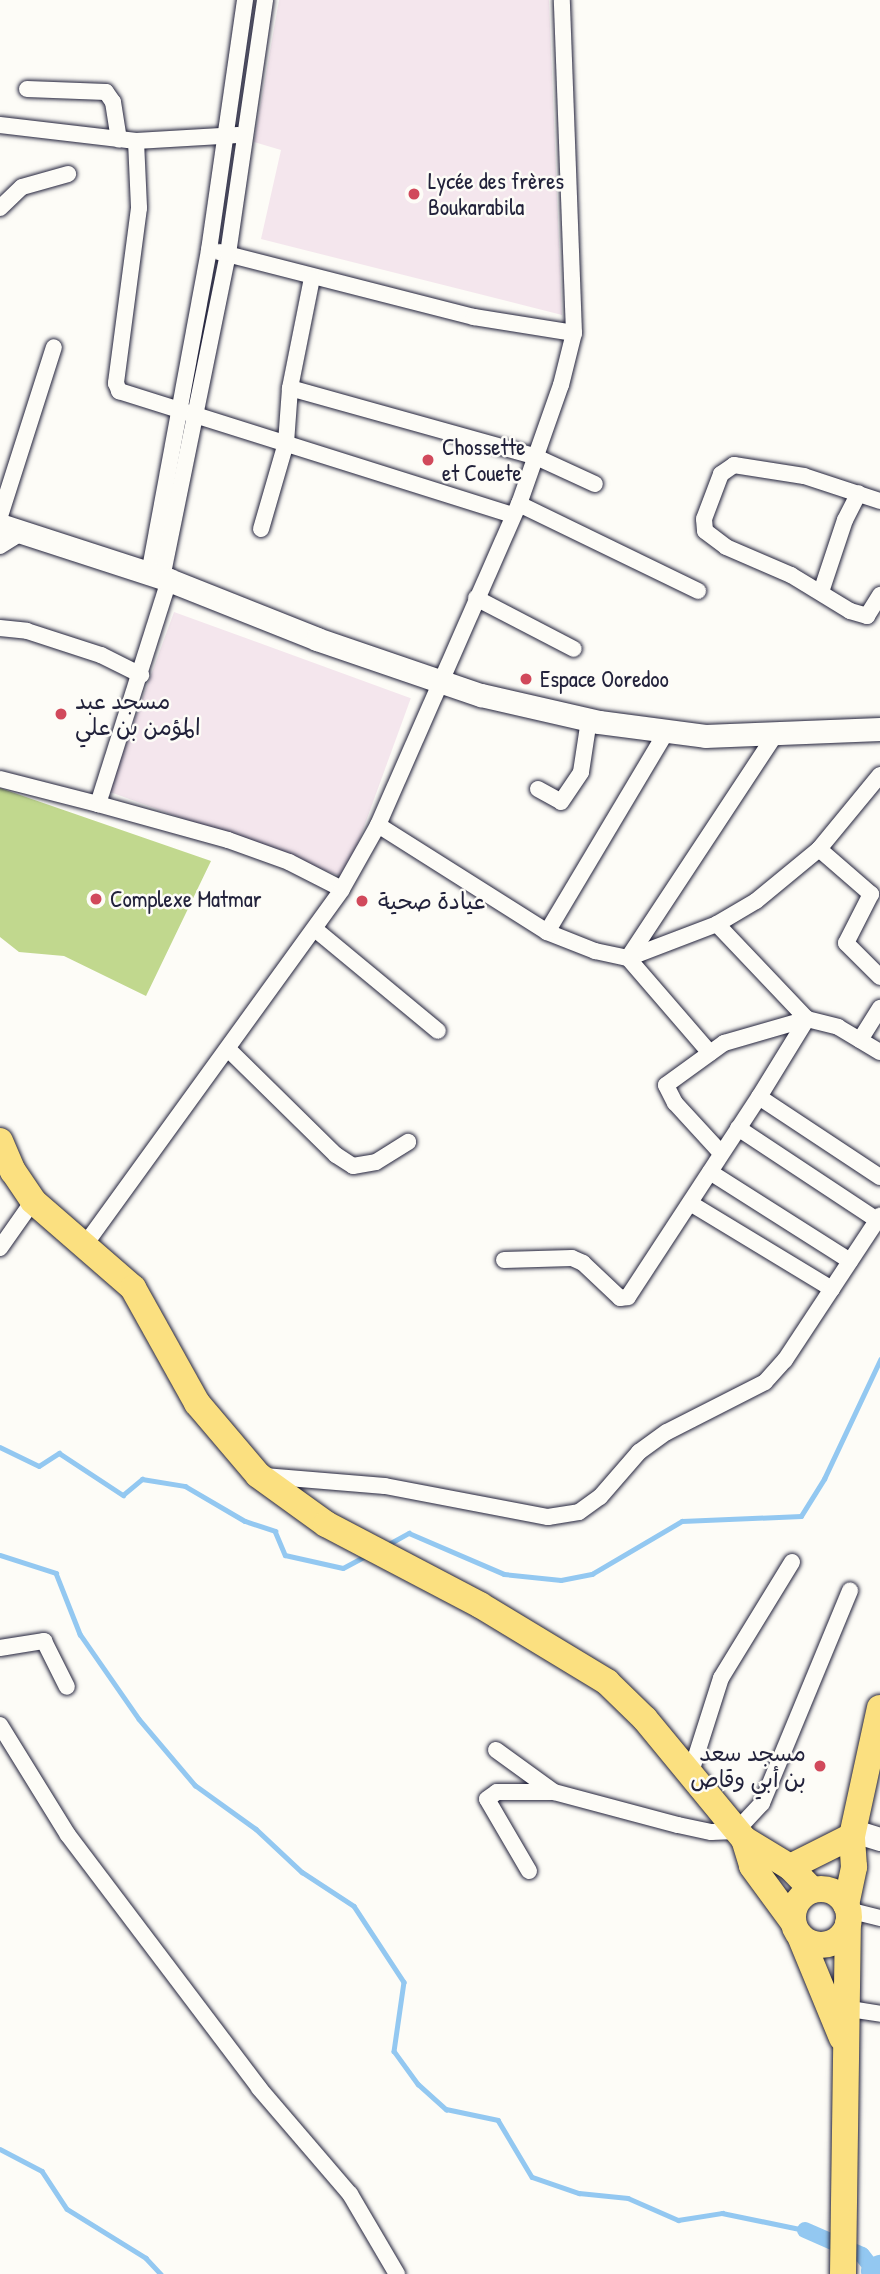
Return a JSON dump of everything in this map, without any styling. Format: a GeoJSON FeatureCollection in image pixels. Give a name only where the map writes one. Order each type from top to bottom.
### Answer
{"type":"FeatureCollection","features":[{"type":"Feature","properties":{"kind":"main road"},"geometry":{"type":"LineString","coordinates":[[10,529],[160,578],[317,639],[481,695],[589,720],[705,736],[880,729]]}},
{"type":"Feature","properties":{"kind":"main road"},"geometry":{"type":"LineString","coordinates":[[0,1140],[13,1171],[33,1201],[133,1288],[197,1403],[258,1475],[326,1524],[379,1555],[480,1605],[607,1682],[740,1835],[790,1867],[813,1890],[833,1892],[848,1913]]}},
{"type":"Feature","properties":{"kind":"main road"},"geometry":{"type":"LineString","coordinates":[[843,2274],[846,2048],[849,2009],[848,1913],[854,1867],[853,1834],[880,1708]]}},
{"type":"Feature","properties":{"kind":"main road"},"geometry":{"type":"LineString","coordinates":[[790,1867],[853,1834],[880,1839]]}},
{"type":"Feature","properties":{"kind":"main road"},"geometry":{"type":"LineString","coordinates":[[796,1929],[799,1899],[813,1890],[830,1855],[853,1834]]}},
{"type":"Feature","properties":{"kind":"main road"},"geometry":{"type":"LineString","coordinates":[[740,1835],[752,1866],[796,1929],[846,2048]]}},
{"type":"Feature","properties":{"kind":"main road"},"geometry":{"type":"LineString","coordinates":[[796,1929],[823,1945],[839,1939],[848,1913]]}},
{"type":"Feature","properties":{"kind":"street"},"geometry":{"type":"LineString","coordinates":[[160,578],[180,412],[228,134],[245,0]]}},
{"type":"Feature","properties":{"kind":"street"},"geometry":{"type":"LineString","coordinates":[[98,804],[141,675],[197,415],[228,254],[265,0]]}},
{"type":"Feature","properties":{"kind":"street"},"geometry":{"type":"LineString","coordinates":[[84,1246],[175,1116],[229,1050],[342,890],[378,825],[516,509],[561,385],[574,333],[562,0]]}},
{"type":"Feature","properties":{"kind":"street"},"geometry":{"type":"LineString","coordinates":[[27,89],[106,92],[113,102],[127,141],[139,208],[116,383],[125,396],[516,509],[698,591]]}},
{"type":"Feature","properties":{"kind":"street"},"geometry":{"type":"LineString","coordinates":[[0,125],[127,141],[228,134],[246,137]]}},
{"type":"Feature","properties":{"kind":"street"},"geometry":{"type":"LineString","coordinates":[[0,208],[22,187],[68,174]]}},
{"type":"Feature","properties":{"kind":"street"},"geometry":{"type":"LineString","coordinates":[[209,250],[474,317],[574,333]]}},
{"type":"Feature","properties":{"kind":"street"},"geometry":{"type":"LineString","coordinates":[[261,529],[286,443],[290,388],[312,278]]}},
{"type":"Feature","properties":{"kind":"street"},"geometry":{"type":"LineString","coordinates":[[0,516],[54,347]]}},
{"type":"Feature","properties":{"kind":"street"},"geometry":{"type":"LineString","coordinates":[[290,388],[534,456],[595,484]]}},
{"type":"Feature","properties":{"kind":"street"},"geometry":{"type":"LineString","coordinates":[[880,501],[804,476],[734,465],[721,474],[704,519],[711,537],[821,592],[850,611],[867,616],[880,595]]}},
{"type":"Feature","properties":{"kind":"street"},"geometry":{"type":"LineString","coordinates":[[821,592],[845,520],[859,493]]}},
{"type":"Feature","properties":{"kind":"street"},"geometry":{"type":"LineString","coordinates":[[0,546],[10,529]]}},
{"type":"Feature","properties":{"kind":"street"},"geometry":{"type":"LineString","coordinates":[[476,598],[574,649]]}},
{"type":"Feature","properties":{"kind":"street"},"geometry":{"type":"LineString","coordinates":[[0,628],[27,631],[76,647],[141,675]]}},
{"type":"Feature","properties":{"kind":"street"},"geometry":{"type":"LineString","coordinates":[[538,789],[561,802],[581,772],[589,720]]}},
{"type":"Feature","properties":{"kind":"street"},"geometry":{"type":"LineString","coordinates":[[547,932],[667,731]]}},
{"type":"Feature","properties":{"kind":"street"},"geometry":{"type":"LineString","coordinates":[[628,958],[775,735]]}},
{"type":"Feature","properties":{"kind":"street"},"geometry":{"type":"LineString","coordinates":[[378,825],[547,932],[595,951],[628,958],[717,924],[756,901],[819,849],[880,775]]}},
{"type":"Feature","properties":{"kind":"street"},"geometry":{"type":"LineString","coordinates":[[0,779],[228,840],[289,862],[342,890]]}},
{"type":"Feature","properties":{"kind":"street"},"geometry":{"type":"LineString","coordinates":[[819,849],[871,894],[846,943],[880,977]]}},
{"type":"Feature","properties":{"kind":"street"},"geometry":{"type":"LineString","coordinates":[[717,924],[807,1019]]}},
{"type":"Feature","properties":{"kind":"street"},"geometry":{"type":"LineString","coordinates":[[316,930],[438,1031]]}},
{"type":"Feature","properties":{"kind":"street"},"geometry":{"type":"LineString","coordinates":[[628,958],[710,1053]]}},
{"type":"Feature","properties":{"kind":"street"},"geometry":{"type":"LineString","coordinates":[[860,1040],[880,1008]]}},
{"type":"Feature","properties":{"kind":"street"},"geometry":{"type":"LineString","coordinates":[[504,1260],[572,1258],[583,1263],[620,1298],[628,1297],[807,1019]]}},
{"type":"Feature","properties":{"kind":"street"},"geometry":{"type":"LineString","coordinates":[[721,1153],[667,1093],[666,1085],[710,1053],[757,1030],[807,1019],[838,1027],[880,1052]]}},
{"type":"Feature","properties":{"kind":"street"},"geometry":{"type":"LineString","coordinates":[[229,1050],[336,1155],[353,1166],[376,1162],[408,1142]]}},
{"type":"Feature","properties":{"kind":"street"},"geometry":{"type":"LineString","coordinates":[[759,1097],[880,1177]]}},
{"type":"Feature","properties":{"kind":"street"},"geometry":{"type":"LineString","coordinates":[[258,1475],[385,1486],[548,1517],[579,1512],[600,1497],[639,1452],[667,1432],[765,1382],[879,1218],[738,1128]]}},
{"type":"Feature","properties":{"kind":"street"},"geometry":{"type":"LineString","coordinates":[[710,1172],[850,1261]]}},
{"type":"Feature","properties":{"kind":"street"},"geometry":{"type":"LineString","coordinates":[[0,1248],[33,1201]]}},
{"type":"Feature","properties":{"kind":"street"},"geometry":{"type":"LineString","coordinates":[[690,1203],[832,1289]]}},
{"type":"Feature","properties":{"kind":"street"},"geometry":{"type":"LineString","coordinates":[[690,1775],[722,1678],[792,1562]]}},
{"type":"Feature","properties":{"kind":"street"},"geometry":{"type":"LineString","coordinates":[[529,1871],[487,1799],[497,1792],[554,1792],[689,1828],[740,1835],[761,1803],[850,1591]]}},
{"type":"Feature","properties":{"kind":"street"},"geometry":{"type":"LineString","coordinates":[[0,1648],[44,1641],[66,1687]]}},
{"type":"Feature","properties":{"kind":"street"},"geometry":{"type":"LineString","coordinates":[[0,1725],[76,1846],[259,2088],[350,2194],[397,2274]]}},
{"type":"Feature","properties":{"kind":"street"},"geometry":{"type":"LineString","coordinates":[[496,1750],[554,1792]]}},
{"type":"Feature","properties":{"kind":"street"},"geometry":{"type":"LineString","coordinates":[[848,1913],[880,1918]]}},
{"type":"Feature","properties":{"kind":"street"},"geometry":{"type":"LineString","coordinates":[[849,2009],[880,2014]]}},
{"type":"Feature","properties":{"kind":"shaded area","name":"Lycée des frères Boukarabila"},"geometry":{"type":"Polygon","coordinates":[[[279,0],[549,0],[562,315],[261,239],[281,150],[254,142],[279,0]]]}},
{"type":"Feature","properties":{"kind":"shaded area"},"geometry":{"type":"Polygon","coordinates":[[[174,612],[411,698],[345,878],[109,791],[174,612]]]}},
{"type":"Feature","properties":{"kind":"green space","name":"Complexe Matmar"},"geometry":{"type":"Polygon","coordinates":[[[0,788],[211,861],[146,996],[64,956],[19,952],[0,937],[0,788]]]}},
{"type":"Feature","properties":{"kind":"waterway"},"geometry":{"type":"LineString","coordinates":[[387,1545],[409,1533],[504,1574],[561,1580],[592,1574],[682,1521],[801,1516],[824,1479],[880,1360]]}},
{"type":"Feature","properties":{"kind":"waterway"},"geometry":{"type":"LineString","coordinates":[[0,1447],[39,1466],[59,1453],[123,1495],[142,1479],[185,1486],[245,1521],[275,1531],[285,1555],[343,1568],[367,1555]]}},
{"type":"Feature","properties":{"kind":"waterway"},"geometry":{"type":"LineString","coordinates":[[0,1555],[56,1573],[80,1634],[139,1719],[195,1785],[256,1829],[302,1872],[354,1906],[404,1982],[394,2051],[418,2084],[446,2109],[498,2120],[532,2177],[579,2193],[628,2198],[678,2220],[722,2213],[805,2230]]}},
{"type":"Feature","properties":{"kind":"waterway"},"geometry":{"type":"LineString","coordinates":[[0,2149],[42,2171],[67,2209],[146,2258],[161,2274]]}},
{"type":"Feature","properties":{"kind":"waterway"},"geometry":{"type":"LineString","coordinates":[[805,2230],[862,2255],[877,2274]]}},
{"type":"Feature","properties":{"kind":"waterway"},"geometry":{"type":"LineString","coordinates":[[874,2271],[880,2268]]}},
{"type":"Feature","properties":{"kind":"place","name":"Lycée des frères Boukarabila"},"geometry":{"type":"Point","coordinates":[414,194]}},
{"type":"Feature","properties":{"kind":"place","name":"Chossette et Couete"},"geometry":{"type":"Point","coordinates":[428,460]}},
{"type":"Feature","properties":{"kind":"place","name":"Espace Ooredoo"},"geometry":{"type":"Point","coordinates":[526,679]}},
{"type":"Feature","properties":{"kind":"place","name":"مسجد عبد المؤمن بن علي"},"geometry":{"type":"Point","coordinates":[61,714]}},
{"type":"Feature","properties":{"kind":"place","name":"Complexe Matmar"},"geometry":{"type":"Point","coordinates":[96,899]}},
{"type":"Feature","properties":{"kind":"place","name":"عيادة صحية"},"geometry":{"type":"Point","coordinates":[362,901]}},
{"type":"Feature","properties":{"kind":"place","name":"مسجد سعد بن أبي وقاص"},"geometry":{"type":"Point","coordinates":[820,1766]}}]}
